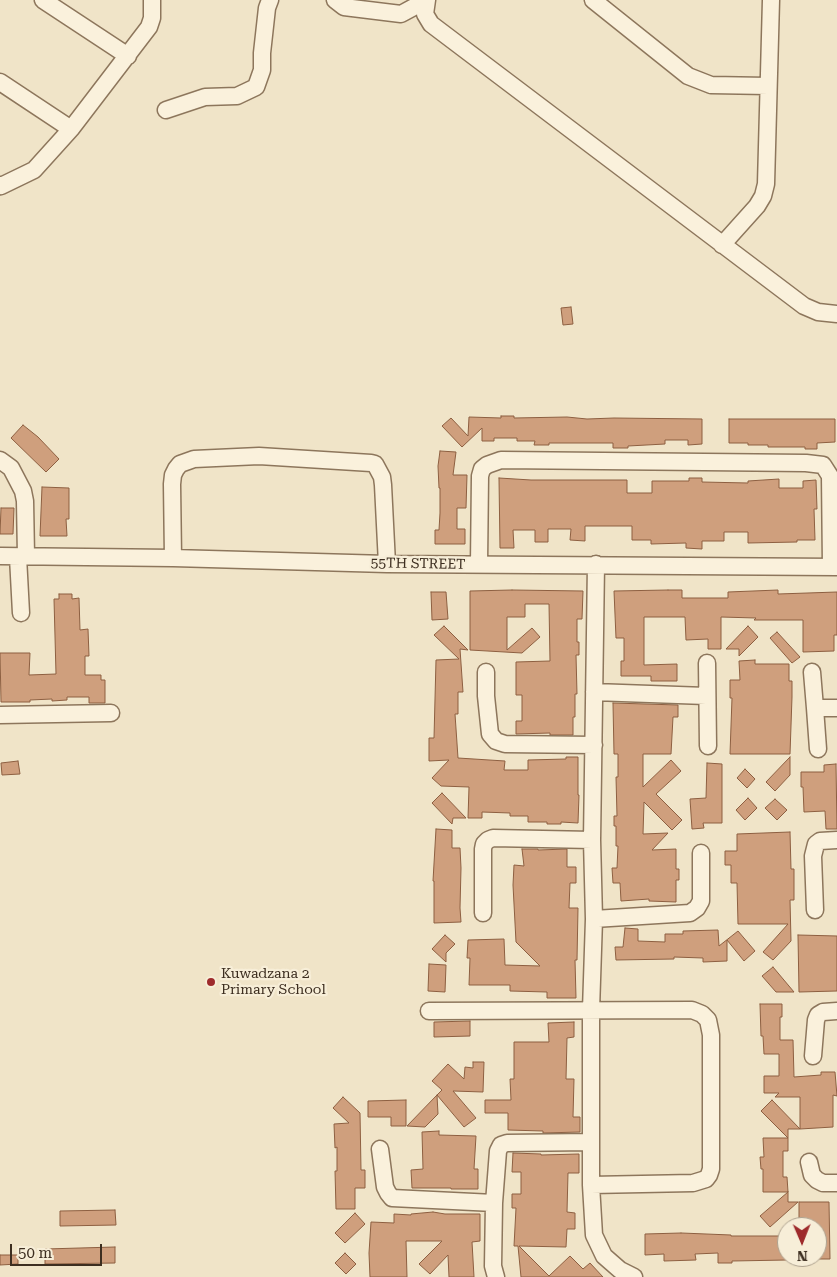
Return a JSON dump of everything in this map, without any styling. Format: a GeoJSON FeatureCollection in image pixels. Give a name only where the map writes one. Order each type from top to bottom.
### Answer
{"type":"FeatureCollection","features":[{"type":"Feature","properties":{"kind":"street"},"geometry":{"type":"LineString","coordinates":[[42,0],[128,56]]}},
{"type":"Feature","properties":{"kind":"street"},"geometry":{"type":"LineString","coordinates":[[0,185],[2,186],[34,170],[71,130],[149,27],[152,18],[152,0]]}},
{"type":"Feature","properties":{"kind":"street"},"geometry":{"type":"LineString","coordinates":[[166,110],[205,97],[237,96],[256,87],[262,70],[267,8],[270,0]]}},
{"type":"Feature","properties":{"kind":"street"},"geometry":{"type":"LineString","coordinates":[[335,0],[344,7],[401,14],[427,0]]}},
{"type":"Feature","properties":{"kind":"street"},"geometry":{"type":"LineString","coordinates":[[427,0],[425,14],[431,24],[804,306],[818,312],[837,314]]}},
{"type":"Feature","properties":{"kind":"street"},"geometry":{"type":"LineString","coordinates":[[593,0],[688,76],[711,85],[768,86]]}},
{"type":"Feature","properties":{"kind":"street"},"geometry":{"type":"LineString","coordinates":[[722,245],[756,206],[763,196],[766,184],[771,0]]}},
{"type":"Feature","properties":{"kind":"street"},"geometry":{"type":"LineString","coordinates":[[0,82],[71,130]]}},
{"type":"Feature","properties":{"kind":"street"},"geometry":{"type":"LineString","coordinates":[[173,558],[172,484],[173,475],[180,464],[194,459],[259,456],[375,464],[382,477],[383,484],[387,564]]}},
{"type":"Feature","properties":{"kind":"street"},"geometry":{"type":"LineString","coordinates":[[0,460],[12,468],[25,501],[21,613]]}},
{"type":"Feature","properties":{"kind":"street"},"geometry":{"type":"LineString","coordinates":[[479,564],[480,476],[482,469],[494,462],[806,463],[823,466],[830,476],[834,567]]}},
{"type":"Feature","properties":{"kind":"street","name":"55TH STREET"},"geometry":{"type":"LineString","coordinates":[[0,556],[173,558],[387,564],[834,567]]}},
{"type":"Feature","properties":{"kind":"street"},"geometry":{"type":"LineString","coordinates":[[596,564],[592,840],[594,919],[591,1010],[591,1185],[594,1235],[604,1256],[620,1270],[634,1277]]}},
{"type":"Feature","properties":{"kind":"street"},"geometry":{"type":"LineString","coordinates":[[707,663],[708,746]]}},
{"type":"Feature","properties":{"kind":"street"},"geometry":{"type":"LineString","coordinates":[[486,672],[486,696],[490,734],[496,741],[505,744],[594,745]]}},
{"type":"Feature","properties":{"kind":"street"},"geometry":{"type":"LineString","coordinates":[[812,672],[818,749]]}},
{"type":"Feature","properties":{"kind":"street"},"geometry":{"type":"LineString","coordinates":[[594,692],[706,696]]}},
{"type":"Feature","properties":{"kind":"street"},"geometry":{"type":"LineString","coordinates":[[815,708],[837,708]]}},
{"type":"Feature","properties":{"kind":"street"},"geometry":{"type":"LineString","coordinates":[[0,715],[110,713]]}},
{"type":"Feature","properties":{"kind":"street"},"geometry":{"type":"LineString","coordinates":[[483,912],[483,849],[488,840],[493,838],[592,840]]}},
{"type":"Feature","properties":{"kind":"street"},"geometry":{"type":"LineString","coordinates":[[814,910],[813,856],[816,844],[820,841],[837,840]]}},
{"type":"Feature","properties":{"kind":"street"},"geometry":{"type":"LineString","coordinates":[[594,919],[690,913],[697,908],[701,900],[701,853]]}},
{"type":"Feature","properties":{"kind":"street"},"geometry":{"type":"LineString","coordinates":[[429,1011],[692,1010],[702,1014],[708,1020],[711,1035],[711,1169],[709,1175],[706,1179],[693,1184],[591,1185]]}},
{"type":"Feature","properties":{"kind":"street"},"geometry":{"type":"LineString","coordinates":[[813,1056],[818,1015],[823,1012],[837,1010]]}},
{"type":"Feature","properties":{"kind":"street"},"geometry":{"type":"LineString","coordinates":[[496,1277],[493,1266],[494,1203],[498,1151],[501,1145],[504,1143],[591,1142]]}},
{"type":"Feature","properties":{"kind":"street"},"geometry":{"type":"LineString","coordinates":[[380,1148],[385,1187],[392,1198],[494,1203]]}},
{"type":"Feature","properties":{"kind":"street"},"geometry":{"type":"LineString","coordinates":[[809,1162],[812,1175],[817,1180],[823,1183],[837,1183]]}},
{"type":"Feature","properties":{"kind":"building"},"geometry":{"type":"Polygon","coordinates":[[[571,307],[573,324],[563,325],[561,308],[571,307]]]}},
{"type":"Feature","properties":{"kind":"building"},"geometry":{"type":"Polygon","coordinates":[[[501,416],[514,416],[514,418],[702,419],[702,444],[688,445],[688,440],[665,440],[665,444],[628,446],[628,448],[613,448],[613,443],[549,443],[549,445],[534,445],[535,441],[517,441],[517,438],[494,438],[494,441],[482,441],[482,428],[462,447],[442,426],[451,418],[468,436],[469,417],[501,418],[501,416]]]}},
{"type":"Feature","properties":{"kind":"building"},"geometry":{"type":"Polygon","coordinates":[[[729,419],[835,419],[835,442],[817,443],[817,449],[729,443],[729,419]]]}},
{"type":"Feature","properties":{"kind":"building"},"geometry":{"type":"Polygon","coordinates":[[[23,425],[38,437],[59,459],[46,472],[11,438],[23,425]]]}},
{"type":"Feature","properties":{"kind":"building"},"geometry":{"type":"Polygon","coordinates":[[[440,451],[456,452],[453,475],[467,475],[466,508],[457,508],[457,529],[465,529],[465,544],[435,544],[435,530],[439,530],[440,513],[438,466],[440,451]]]}},
{"type":"Feature","properties":{"kind":"building"},"geometry":{"type":"Polygon","coordinates":[[[499,478],[627,480],[627,493],[652,493],[652,481],[689,481],[689,478],[702,478],[702,482],[748,483],[748,481],[779,479],[779,488],[803,488],[803,481],[816,480],[817,509],[814,509],[815,540],[748,543],[748,532],[724,532],[724,541],[702,541],[702,549],[686,548],[686,543],[651,544],[651,540],[632,540],[632,526],[585,526],[585,541],[570,540],[571,529],[548,529],[548,542],[535,542],[535,530],[513,530],[514,548],[500,548],[499,478]]]}},
{"type":"Feature","properties":{"kind":"building"},"geometry":{"type":"Polygon","coordinates":[[[42,487],[69,488],[69,519],[66,519],[67,536],[40,536],[42,487]]]}},
{"type":"Feature","properties":{"kind":"building"},"geometry":{"type":"Polygon","coordinates":[[[1,508],[14,508],[13,534],[0,534],[1,508]]]}},
{"type":"Feature","properties":{"kind":"building"},"geometry":{"type":"Polygon","coordinates":[[[682,590],[682,598],[728,598],[728,592],[778,590],[778,594],[837,592],[837,635],[834,635],[834,651],[803,652],[803,620],[754,620],[756,618],[721,617],[721,649],[708,649],[708,639],[686,640],[685,617],[644,617],[644,665],[677,664],[677,681],[651,681],[651,676],[621,676],[621,661],[624,661],[624,638],[616,638],[614,591],[682,590]]]}},
{"type":"Feature","properties":{"kind":"building"},"geometry":{"type":"Polygon","coordinates":[[[470,591],[583,591],[582,619],[577,619],[579,655],[576,655],[577,694],[575,694],[573,735],[550,735],[550,733],[516,734],[516,721],[522,721],[522,695],[516,695],[516,662],[550,661],[549,604],[525,604],[525,617],[507,617],[507,650],[532,628],[540,637],[522,653],[470,650],[470,591]]]}},
{"type":"Feature","properties":{"kind":"building"},"geometry":{"type":"Polygon","coordinates":[[[431,592],[446,592],[448,619],[432,620],[431,592]]]}},
{"type":"Feature","properties":{"kind":"building"},"geometry":{"type":"Polygon","coordinates":[[[59,594],[72,594],[72,599],[79,598],[80,630],[88,629],[89,656],[85,656],[85,675],[101,675],[101,680],[105,680],[105,703],[89,703],[89,697],[67,697],[67,700],[52,701],[52,699],[30,700],[30,702],[1,702],[0,653],[30,653],[29,675],[56,674],[54,599],[59,599],[59,594]]]}},
{"type":"Feature","properties":{"kind":"building"},"geometry":{"type":"Polygon","coordinates":[[[444,626],[468,650],[460,649],[463,692],[458,692],[458,714],[455,714],[458,758],[505,761],[504,770],[528,770],[528,760],[578,757],[578,823],[561,822],[561,824],[547,824],[547,822],[528,822],[528,816],[510,816],[510,813],[482,812],[482,818],[468,818],[469,787],[441,786],[432,778],[449,760],[429,761],[429,738],[434,738],[436,660],[459,659],[434,635],[444,626]]]}},
{"type":"Feature","properties":{"kind":"building"},"geometry":{"type":"Polygon","coordinates":[[[748,626],[758,637],[739,656],[739,649],[726,649],[748,626]]]}},
{"type":"Feature","properties":{"kind":"building"},"geometry":{"type":"Polygon","coordinates":[[[777,632],[800,657],[792,663],[770,638],[777,632]]]}},
{"type":"Feature","properties":{"kind":"building"},"geometry":{"type":"Polygon","coordinates":[[[755,660],[755,664],[789,664],[789,681],[792,681],[790,754],[730,754],[732,698],[730,698],[730,680],[740,680],[739,661],[755,660]]]}},
{"type":"Feature","properties":{"kind":"building"},"geometry":{"type":"Polygon","coordinates":[[[613,703],[678,705],[678,717],[673,717],[671,754],[643,754],[643,787],[671,760],[681,771],[656,794],[682,820],[672,830],[644,802],[643,834],[668,833],[652,850],[676,849],[676,869],[679,869],[679,880],[676,880],[676,902],[649,901],[649,899],[621,901],[620,883],[613,883],[612,868],[617,868],[618,846],[616,846],[614,816],[617,816],[616,777],[618,777],[618,754],[614,754],[613,703]]]}},
{"type":"Feature","properties":{"kind":"building"},"geometry":{"type":"Polygon","coordinates":[[[790,757],[790,775],[775,791],[766,782],[790,757]]]}},
{"type":"Feature","properties":{"kind":"building"},"geometry":{"type":"Polygon","coordinates":[[[18,761],[20,774],[2,775],[1,763],[18,761]]]}},
{"type":"Feature","properties":{"kind":"building"},"geometry":{"type":"Polygon","coordinates":[[[707,763],[722,764],[722,823],[703,823],[704,828],[692,829],[690,799],[706,798],[707,763]]]}},
{"type":"Feature","properties":{"kind":"building"},"geometry":{"type":"Polygon","coordinates":[[[836,764],[837,829],[826,829],[825,811],[804,812],[801,772],[824,772],[824,765],[836,764]]]}},
{"type":"Feature","properties":{"kind":"building"},"geometry":{"type":"Polygon","coordinates":[[[745,769],[755,779],[747,788],[737,778],[745,769]]]}},
{"type":"Feature","properties":{"kind":"building"},"geometry":{"type":"Polygon","coordinates":[[[442,793],[466,818],[453,818],[452,824],[432,803],[442,793]]]}},
{"type":"Feature","properties":{"kind":"building"},"geometry":{"type":"Polygon","coordinates":[[[748,798],[757,808],[745,820],[736,810],[748,798]]]}},
{"type":"Feature","properties":{"kind":"building"},"geometry":{"type":"Polygon","coordinates":[[[775,799],[787,810],[777,820],[765,808],[775,799]]]}},
{"type":"Feature","properties":{"kind":"building"},"geometry":{"type":"Polygon","coordinates":[[[436,829],[452,830],[452,848],[460,848],[461,922],[434,923],[433,881],[436,829]]]}},
{"type":"Feature","properties":{"kind":"building"},"geometry":{"type":"Polygon","coordinates":[[[790,832],[791,869],[794,869],[794,900],[790,900],[791,941],[773,960],[763,952],[788,924],[738,924],[737,883],[731,883],[731,865],[725,865],[725,851],[737,851],[737,834],[790,832]]]}},
{"type":"Feature","properties":{"kind":"building"},"geometry":{"type":"Polygon","coordinates":[[[522,849],[567,849],[567,867],[576,867],[576,883],[570,883],[569,908],[578,908],[577,960],[575,960],[576,998],[547,998],[547,992],[510,991],[510,985],[469,985],[470,958],[467,958],[468,940],[504,939],[505,965],[540,966],[516,942],[513,885],[514,865],[524,866],[522,849]]]}},
{"type":"Feature","properties":{"kind":"building"},"geometry":{"type":"Polygon","coordinates":[[[625,928],[638,929],[638,941],[665,942],[665,934],[683,934],[683,931],[718,930],[719,946],[738,931],[755,951],[744,961],[727,940],[727,961],[703,962],[703,958],[674,957],[674,959],[616,960],[615,947],[623,947],[625,928]]]}},
{"type":"Feature","properties":{"kind":"building"},"geometry":{"type":"Polygon","coordinates":[[[445,935],[455,944],[446,953],[446,962],[432,949],[445,935]]]}},
{"type":"Feature","properties":{"kind":"building"},"geometry":{"type":"Polygon","coordinates":[[[798,935],[837,936],[837,991],[799,992],[798,935]]]}},
{"type":"Feature","properties":{"kind":"building"},"geometry":{"type":"Polygon","coordinates":[[[429,964],[446,965],[445,992],[428,991],[429,964]]]}},
{"type":"Feature","properties":{"kind":"building"},"geometry":{"type":"Polygon","coordinates":[[[773,967],[794,992],[776,992],[762,976],[773,967]]]}},
{"type":"Feature","properties":{"kind":"building"},"geometry":{"type":"Polygon","coordinates":[[[760,1004],[782,1004],[780,1040],[793,1040],[794,1077],[821,1075],[821,1072],[835,1072],[837,1096],[833,1095],[833,1127],[800,1129],[800,1097],[775,1097],[779,1093],[764,1093],[764,1076],[779,1076],[779,1054],[764,1054],[763,1036],[761,1036],[760,1004]]]}},
{"type":"Feature","properties":{"kind":"building"},"geometry":{"type":"Polygon","coordinates":[[[470,1021],[470,1036],[434,1037],[434,1022],[470,1021]]]}},
{"type":"Feature","properties":{"kind":"building"},"geometry":{"type":"Polygon","coordinates":[[[574,1022],[574,1037],[567,1038],[566,1079],[574,1079],[573,1117],[580,1117],[580,1132],[543,1133],[543,1131],[508,1130],[508,1113],[485,1113],[485,1100],[511,1100],[510,1079],[514,1079],[514,1042],[549,1042],[548,1023],[574,1022]]]}},
{"type":"Feature","properties":{"kind":"building"},"geometry":{"type":"Polygon","coordinates":[[[473,1062],[484,1062],[483,1092],[453,1091],[476,1118],[464,1127],[437,1095],[442,1090],[432,1081],[448,1064],[464,1079],[465,1067],[473,1068],[473,1062]]]}},
{"type":"Feature","properties":{"kind":"building"},"geometry":{"type":"Polygon","coordinates":[[[437,1095],[438,1114],[425,1127],[407,1126],[437,1095]]]}},
{"type":"Feature","properties":{"kind":"building"},"geometry":{"type":"Polygon","coordinates":[[[343,1097],[360,1113],[361,1170],[365,1170],[365,1188],[355,1188],[355,1209],[336,1209],[335,1171],[337,1171],[337,1147],[335,1148],[334,1124],[349,1123],[333,1108],[343,1097]]]}},
{"type":"Feature","properties":{"kind":"building"},"geometry":{"type":"Polygon","coordinates":[[[406,1100],[406,1126],[391,1126],[391,1117],[368,1117],[368,1101],[406,1100]]]}},
{"type":"Feature","properties":{"kind":"building"},"geometry":{"type":"Polygon","coordinates":[[[772,1100],[800,1129],[788,1129],[788,1138],[761,1111],[772,1100]]]}},
{"type":"Feature","properties":{"kind":"building"},"geometry":{"type":"Polygon","coordinates":[[[439,1131],[439,1135],[476,1136],[474,1169],[478,1169],[478,1189],[412,1188],[411,1170],[423,1169],[422,1132],[439,1131]]]}},
{"type":"Feature","properties":{"kind":"building"},"geometry":{"type":"Polygon","coordinates":[[[763,1138],[788,1138],[788,1151],[783,1151],[783,1177],[787,1177],[788,1192],[763,1192],[763,1169],[761,1169],[760,1157],[764,1157],[763,1138]]]}},
{"type":"Feature","properties":{"kind":"building"},"geometry":{"type":"Polygon","coordinates":[[[513,1153],[541,1155],[579,1154],[579,1173],[568,1173],[567,1212],[575,1213],[575,1229],[567,1229],[566,1247],[519,1246],[549,1276],[570,1256],[583,1269],[590,1263],[603,1277],[521,1277],[518,1246],[514,1246],[516,1208],[512,1208],[512,1194],[521,1194],[521,1172],[512,1172],[513,1153]]]}},
{"type":"Feature","properties":{"kind":"building"},"geometry":{"type":"Polygon","coordinates":[[[788,1192],[788,1202],[798,1202],[781,1217],[777,1217],[777,1221],[770,1227],[760,1216],[788,1192]]]}},
{"type":"Feature","properties":{"kind":"building"},"geometry":{"type":"Polygon","coordinates":[[[799,1202],[829,1202],[830,1259],[827,1259],[827,1217],[799,1217],[799,1202]]]}},
{"type":"Feature","properties":{"kind":"building"},"geometry":{"type":"Polygon","coordinates":[[[115,1210],[116,1225],[60,1226],[60,1211],[115,1210]]]}},
{"type":"Feature","properties":{"kind":"building"},"geometry":{"type":"Polygon","coordinates":[[[433,1212],[480,1214],[480,1241],[472,1242],[474,1277],[449,1277],[448,1255],[430,1274],[419,1264],[442,1241],[406,1241],[407,1277],[370,1277],[371,1222],[394,1223],[394,1214],[411,1215],[433,1212]]]}},
{"type":"Feature","properties":{"kind":"building"},"geometry":{"type":"Polygon","coordinates":[[[355,1213],[365,1224],[345,1243],[335,1233],[355,1213]]]}},
{"type":"Feature","properties":{"kind":"building"},"geometry":{"type":"Polygon","coordinates":[[[681,1233],[777,1236],[777,1260],[718,1263],[718,1253],[695,1254],[696,1260],[664,1261],[664,1254],[645,1255],[645,1234],[681,1233]]]}},
{"type":"Feature","properties":{"kind":"building"},"geometry":{"type":"Polygon","coordinates":[[[115,1247],[115,1263],[45,1264],[45,1249],[115,1247]]]}},
{"type":"Feature","properties":{"kind":"building"},"geometry":{"type":"Polygon","coordinates":[[[345,1253],[356,1264],[346,1274],[335,1263],[345,1253]]]}},
{"type":"Feature","properties":{"kind":"building"},"geometry":{"type":"Polygon","coordinates":[[[0,1255],[18,1255],[18,1264],[0,1265],[0,1255]]]}},
{"type":"Feature","properties":{"kind":"place","name":"Kuwadzana 2 Primary School"},"geometry":{"type":"Point","coordinates":[211,982]}}]}
